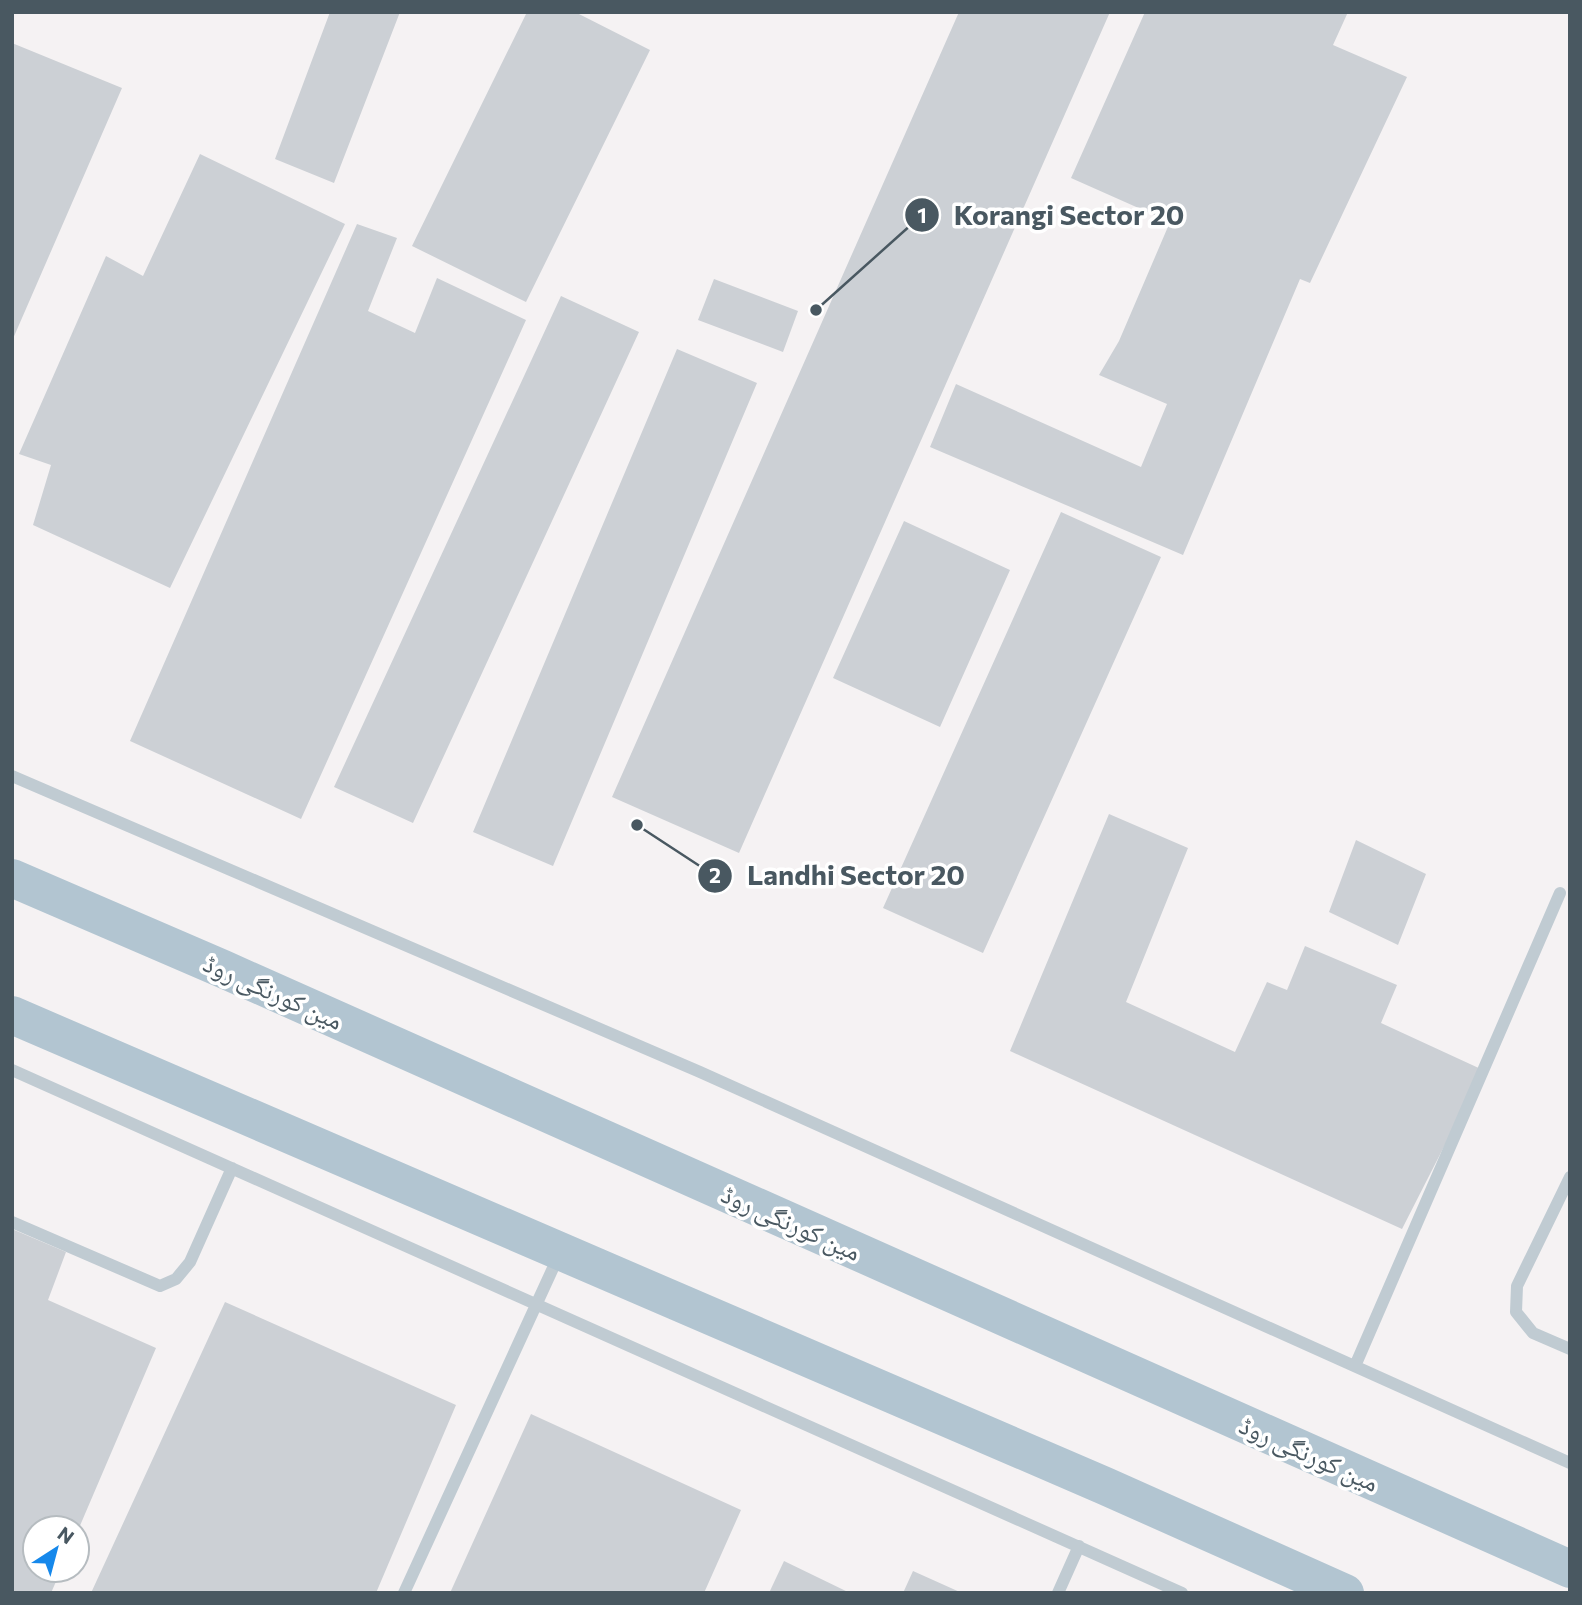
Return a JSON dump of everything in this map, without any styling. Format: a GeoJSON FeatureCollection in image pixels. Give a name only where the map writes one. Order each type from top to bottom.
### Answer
{"type":"FeatureCollection","features":[{"type":"Feature","properties":{"kind":"main road","name":"مین کورنگی روڈ"},"geometry":{"type":"LineString","coordinates":[[12,878],[1570,1569]]}},
{"type":"Feature","properties":{"kind":"main road"},"geometry":{"type":"LineString","coordinates":[[12,1015],[1105,1486],[1345,1593]]}},
{"type":"Feature","properties":{"kind":"lane"},"geometry":{"type":"LineString","coordinates":[[12,776],[700,1072],[1570,1463]]}},
{"type":"Feature","properties":{"kind":"lane"},"geometry":{"type":"LineString","coordinates":[[1356,1366],[1560,893]]}},
{"type":"Feature","properties":{"kind":"lane"},"geometry":{"type":"LineString","coordinates":[[12,1070],[1182,1593]]}},
{"type":"Feature","properties":{"kind":"lane"},"geometry":{"type":"LineString","coordinates":[[12,1222],[160,1286],[176,1279],[190,1262],[232,1168]]}},
{"type":"Feature","properties":{"kind":"lane"},"geometry":{"type":"LineString","coordinates":[[1570,1177],[1517,1286],[1516,1312],[1534,1333],[1570,1349]]}},
{"type":"Feature","properties":{"kind":"lane"},"geometry":{"type":"LineString","coordinates":[[404,1593],[561,1252]]}},
{"type":"Feature","properties":{"kind":"lane"},"geometry":{"type":"LineString","coordinates":[[1058,1593],[1079,1546]]}},
{"type":"Feature","properties":{"kind":"building"},"geometry":{"type":"Polygon","coordinates":[[[330,12],[400,12],[334,183],[275,159],[330,12]]]}},
{"type":"Feature","properties":{"kind":"building"},"geometry":{"type":"Polygon","coordinates":[[[527,12],[575,12],[650,50],[526,302],[412,246],[527,12]]]}},
{"type":"Feature","properties":{"kind":"building"},"geometry":{"type":"Polygon","coordinates":[[[959,12],[1110,12],[739,853],[612,797],[959,12]]]}},
{"type":"Feature","properties":{"kind":"building"},"geometry":{"type":"Polygon","coordinates":[[[1145,12],[1348,12],[1333,45],[1407,77],[1310,283],[1300,279],[1183,555],[930,447],[956,384],[1141,467],[1167,404],[1099,375],[1119,341],[1170,222],[1071,178],[1145,12]]]}},
{"type":"Feature","properties":{"kind":"building"},"geometry":{"type":"Polygon","coordinates":[[[12,43],[122,88],[12,341],[12,43]]]}},
{"type":"Feature","properties":{"kind":"building"},"geometry":{"type":"Polygon","coordinates":[[[200,154],[345,224],[170,588],[33,525],[51,465],[19,454],[106,256],[143,276],[200,154]]]}},
{"type":"Feature","properties":{"kind":"building"},"geometry":{"type":"Polygon","coordinates":[[[357,224],[397,238],[368,311],[415,333],[437,278],[526,320],[301,819],[130,741],[357,224]]]}},
{"type":"Feature","properties":{"kind":"building"},"geometry":{"type":"Polygon","coordinates":[[[714,279],[798,311],[783,352],[698,320],[714,279]]]}},
{"type":"Feature","properties":{"kind":"building"},"geometry":{"type":"Polygon","coordinates":[[[561,296],[639,332],[413,823],[334,787],[561,296]]]}},
{"type":"Feature","properties":{"kind":"building"},"geometry":{"type":"Polygon","coordinates":[[[677,349],[757,383],[553,866],[473,832],[677,349]]]}},
{"type":"Feature","properties":{"kind":"building"},"geometry":{"type":"Polygon","coordinates":[[[1061,512],[1161,557],[983,953],[883,908],[1061,512]]]}},
{"type":"Feature","properties":{"kind":"building"},"geometry":{"type":"Polygon","coordinates":[[[904,521],[1010,570],[940,727],[833,678],[904,521]]]}},
{"type":"Feature","properties":{"kind":"building"},"geometry":{"type":"Polygon","coordinates":[[[1109,814],[1188,848],[1126,1002],[1235,1052],[1267,982],[1287,990],[1305,946],[1397,985],[1381,1023],[1483,1070],[1402,1229],[1010,1051],[1109,814]]]}},
{"type":"Feature","properties":{"kind":"building"},"geometry":{"type":"Polygon","coordinates":[[[1356,840],[1426,874],[1398,945],[1329,912],[1356,840]]]}},
{"type":"Feature","properties":{"kind":"building"},"geometry":{"type":"Polygon","coordinates":[[[12,1229],[66,1252],[48,1300],[156,1348],[85,1514],[21,1514],[21,1584],[55,1584],[51,1593],[12,1593],[12,1229]]]}},
{"type":"Feature","properties":{"kind":"building"},"geometry":{"type":"Polygon","coordinates":[[[225,1302],[456,1405],[376,1593],[91,1593],[225,1302]]]}},
{"type":"Feature","properties":{"kind":"building"},"geometry":{"type":"Polygon","coordinates":[[[531,1414],[741,1510],[704,1593],[450,1593],[531,1414]]]}},
{"type":"Feature","properties":{"kind":"building"},"geometry":{"type":"Polygon","coordinates":[[[784,1561],[850,1593],[769,1593],[784,1561]]]}},
{"type":"Feature","properties":{"kind":"building"},"geometry":{"type":"Polygon","coordinates":[[[913,1571],[962,1593],[903,1593],[913,1571]]]}},
{"type":"Feature","properties":{"kind":"place","name":"Korangi Sector 20"},"geometry":{"type":"Point","coordinates":[816,310]}},
{"type":"Feature","properties":{"kind":"place","name":"Landhi Sector 20"},"geometry":{"type":"Point","coordinates":[637,825]}}]}
